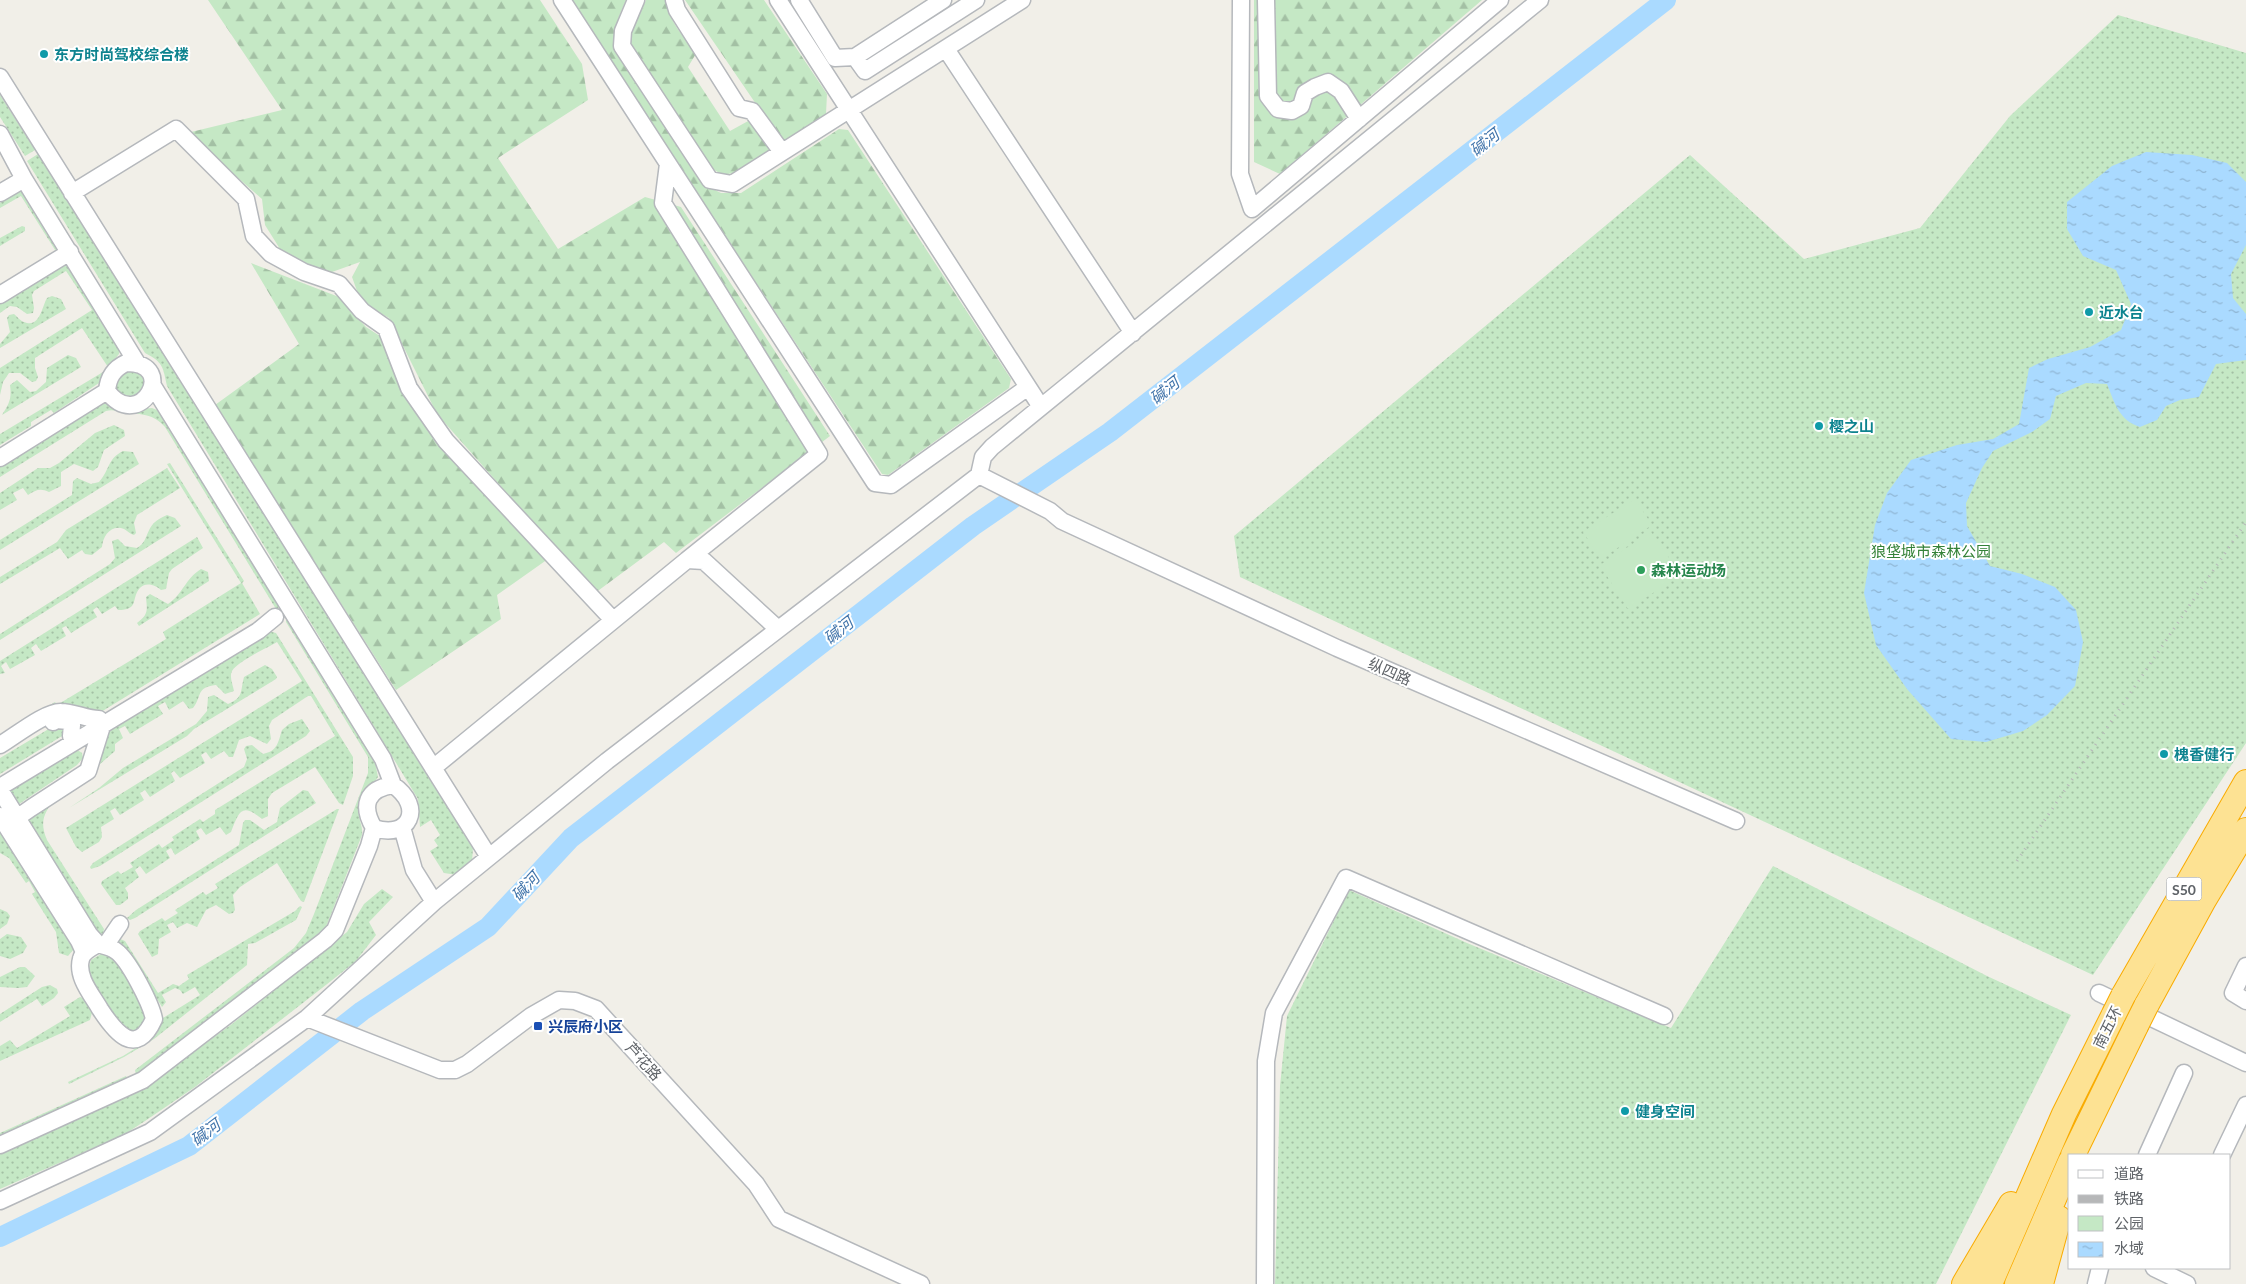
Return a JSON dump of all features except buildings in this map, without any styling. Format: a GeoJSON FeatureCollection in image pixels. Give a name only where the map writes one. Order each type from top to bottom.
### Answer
{"type":"FeatureCollection","features":[{"type":"Feature","properties":{"kind":"highway","name":"南五环"},"geometry":{"type":"LineString","coordinates":[[1990,1284],[2064,1114],[2118,1005],[2246,782]]}},
{"type":"Feature","properties":{"kind":"highway","name":"南五环"},"geometry":{"type":"LineString","coordinates":[[2073,1154],[2141,1016],[2204,900],[2246,830]]}},
{"type":"Feature","properties":{"kind":"highway"},"geometry":{"type":"LineString","coordinates":[[1964,1284],[2064,1114]]}},
{"type":"Feature","properties":{"kind":"highway"},"geometry":{"type":"LineString","coordinates":[[2077,1154],[2084,1130]]}},
{"type":"Feature","properties":{"kind":"highway"},"geometry":{"type":"LineString","coordinates":[[2017,1284],[2068,1167]]}},
{"type":"Feature","properties":{"kind":"highway"},"geometry":{"type":"LineString","coordinates":[[2040,1284],[2068,1187]]}},
{"type":"Feature","properties":{"kind":"street"},"geometry":{"type":"LineString","coordinates":[[562,0],[875,482],[891,485],[1028,387]]}},
{"type":"Feature","properties":{"kind":"street"},"geometry":{"type":"LineString","coordinates":[[636,0],[624,31],[622,46],[710,180],[732,184],[1022,0]]}},
{"type":"Feature","properties":{"kind":"street"},"geometry":{"type":"LineString","coordinates":[[674,0],[677,10],[739,108],[752,111],[782,152]]}},
{"type":"Feature","properties":{"kind":"street"},"geometry":{"type":"LineString","coordinates":[[778,0],[1041,407]]}},
{"type":"Feature","properties":{"kind":"street"},"geometry":{"type":"LineString","coordinates":[[799,0],[836,58],[855,57],[943,0]]}},
{"type":"Feature","properties":{"kind":"street"},"geometry":{"type":"LineString","coordinates":[[855,57],[865,71],[976,0]]}},
{"type":"Feature","properties":{"kind":"street"},"geometry":{"type":"LineString","coordinates":[[1241,0],[1240,174],[1252,209],[1500,0]]}},
{"type":"Feature","properties":{"kind":"street"},"geometry":{"type":"LineString","coordinates":[[1266,0],[1268,96],[1278,109],[1292,111],[1301,106],[1305,93],[1328,82],[1341,91],[1359,119]]}},
{"type":"Feature","properties":{"kind":"street"},"geometry":{"type":"LineString","coordinates":[[0,1201],[150,1132],[307,1018],[434,902],[607,761],[979,475],[983,457],[992,447],[1540,0]]}},
{"type":"Feature","properties":{"kind":"street"},"geometry":{"type":"LineString","coordinates":[[946,49],[1132,333]]}},
{"type":"Feature","properties":{"kind":"street"},"geometry":{"type":"LineString","coordinates":[[0,77],[489,858]]}},
{"type":"Feature","properties":{"kind":"street"},"geometry":{"type":"LineString","coordinates":[[72,193],[176,129],[246,198],[254,236],[271,254],[304,272],[339,284],[362,311],[386,328],[410,388],[446,441],[613,620]]}},
{"type":"Feature","properties":{"kind":"street"},"geometry":{"type":"LineString","coordinates":[[0,134],[24,179],[137,363],[149,370],[153,386],[383,759],[393,785],[407,796],[411,808],[410,817],[402,827],[392,831],[374,828]]}},
{"type":"Feature","properties":{"kind":"street"},"geometry":{"type":"LineString","coordinates":[[433,768],[819,454],[663,203],[668,164]]}},
{"type":"Feature","properties":{"kind":"street"},"geometry":{"type":"LineString","coordinates":[[0,193],[24,179]]}},
{"type":"Feature","properties":{"kind":"street"},"geometry":{"type":"LineString","coordinates":[[0,295],[70,252]]}},
{"type":"Feature","properties":{"kind":"street"},"geometry":{"type":"LineString","coordinates":[[0,458],[107,391],[110,376],[118,366],[126,363],[137,363]]}},
{"type":"Feature","properties":{"kind":"street"},"geometry":{"type":"LineString","coordinates":[[107,391],[120,404],[135,405],[148,396],[153,386]]}},
{"type":"Feature","properties":{"kind":"street","name":"纵四路"},"geometry":{"type":"LineString","coordinates":[[979,475],[1050,511],[1062,521],[1337,648],[1736,821]]}},
{"type":"Feature","properties":{"kind":"street"},"geometry":{"type":"LineString","coordinates":[[687,560],[704,562],[778,630]]}},
{"type":"Feature","properties":{"kind":"street"},"geometry":{"type":"LineString","coordinates":[[7,820],[21,815],[88,770],[100,723],[258,631],[275,617],[253,626],[1,784],[7,820],[89,934],[96,947]]}},
{"type":"Feature","properties":{"kind":"street"},"geometry":{"type":"LineString","coordinates":[[0,745],[54,712],[67,712],[100,723]]}},
{"type":"Feature","properties":{"kind":"street"},"geometry":{"type":"LineString","coordinates":[[0,755],[56,720],[69,721],[72,725],[73,740]]}},
{"type":"Feature","properties":{"kind":"street"},"geometry":{"type":"LineString","coordinates":[[7,820],[18,809],[78,772],[86,764],[85,747],[73,740]]}},
{"type":"Feature","properties":{"kind":"street"},"geometry":{"type":"LineString","coordinates":[[0,1145],[143,1080],[325,940],[335,930],[369,846],[374,828],[366,811],[368,801],[381,787],[393,785]]}},
{"type":"Feature","properties":{"kind":"street"},"geometry":{"type":"LineString","coordinates":[[402,827],[414,870],[434,902]]}},
{"type":"Feature","properties":{"kind":"street"},"geometry":{"type":"LineString","coordinates":[[1265,1284],[1266,1061],[1274,1013],[1346,878],[1664,1016]]}},
{"type":"Feature","properties":{"kind":"street"},"geometry":{"type":"LineString","coordinates":[[96,947],[116,951],[124,960],[151,1007],[154,1019],[147,1032],[141,1037],[132,1040],[116,1033],[110,1026],[82,976],[81,959],[120,924]]}},
{"type":"Feature","properties":{"kind":"street"},"geometry":{"type":"LineString","coordinates":[[2246,966],[2233,993],[2246,1001]]}},
{"type":"Feature","properties":{"kind":"street"},"geometry":{"type":"LineString","coordinates":[[2099,993],[2246,1062]]}},
{"type":"Feature","properties":{"kind":"street","name":"芦花路"},"geometry":{"type":"LineString","coordinates":[[307,1018],[440,1070],[455,1070],[467,1064],[531,1016],[559,1000],[575,1000],[596,1009],[756,1184],[779,1219],[921,1284]]}},
{"type":"Feature","properties":{"kind":"street"},"geometry":{"type":"LineString","coordinates":[[2147,1154],[2184,1073]]}},
{"type":"Feature","properties":{"kind":"street"},"geometry":{"type":"LineString","coordinates":[[2223,1154],[2244,1114]]}},
{"type":"Feature","properties":{"kind":"street"},"geometry":{"type":"LineString","coordinates":[[2096,1284],[2100,1269]]}},
{"type":"Feature","properties":{"kind":"street"},"geometry":{"type":"LineString","coordinates":[[2163,1270],[2187,1284]]}},
{"type":"Feature","properties":{"kind":"green space"},"geometry":{"type":"Polygon","coordinates":[[[208,0],[540,0],[582,64],[588,100],[498,158],[558,249],[645,197],[681,207],[830,436],[676,553],[664,542],[595,593],[437,414],[389,318],[361,302],[352,277],[360,262],[332,272],[301,266],[280,249],[265,225],[262,199],[187,133],[282,110],[208,0]]]}},
{"type":"Feature","properties":{"kind":"green space"},"geometry":{"type":"Polygon","coordinates":[[[570,0],[626,0],[618,19],[615,37],[617,51],[707,186],[721,193],[741,193],[839,129],[848,130],[1011,379],[1009,388],[888,475],[882,474],[570,0]]]}},
{"type":"Feature","properties":{"kind":"green space"},"geometry":{"type":"Polygon","coordinates":[[[646,0],[668,0],[674,22],[682,35],[697,52],[688,67],[730,131],[750,120],[771,149],[733,173],[723,175],[709,167],[628,41],[646,0]]]}},
{"type":"Feature","properties":{"kind":"green space"},"geometry":{"type":"Polygon","coordinates":[[[685,0],[764,0],[827,94],[826,114],[782,142],[685,0]]]}},
{"type":"Feature","properties":{"kind":"green space"},"geometry":{"type":"Polygon","coordinates":[[[1254,0],[1482,0],[1280,174],[1254,162],[1254,0]]]}},
{"type":"Feature","properties":{"kind":"green space","name":"狼垡城市森林公园"},"geometry":{"type":"Polygon","coordinates":[[[2118,15],[2246,53],[2246,743],[2093,975],[1240,577],[1234,536],[1690,155],[1804,259],[1920,228],[2010,116],[2118,15]]]}},
{"type":"Feature","properties":{"kind":"green space"},"geometry":{"type":"Polygon","coordinates":[[[0,95],[35,150],[25,156],[0,117],[0,95]]]}},
{"type":"Feature","properties":{"kind":"green space"},"geometry":{"type":"Polygon","coordinates":[[[38,154],[435,788],[468,834],[473,847],[472,862],[457,875],[444,873],[430,851],[438,846],[434,840],[440,835],[431,820],[420,827],[418,799],[167,386],[159,362],[145,353],[27,161],[38,154]]]}},
{"type":"Feature","properties":{"kind":"green space"},"geometry":{"type":"Polygon","coordinates":[[[21,190],[60,252],[57,253],[21,196],[0,208],[0,203],[21,190]]]}},
{"type":"Feature","properties":{"kind":"green space"},"geometry":{"type":"Polygon","coordinates":[[[22,226],[25,227],[25,231],[0,246],[0,238],[22,226]]]}},
{"type":"Feature","properties":{"kind":"green space"},"geometry":{"type":"Polygon","coordinates":[[[64,262],[69,263],[72,268],[72,273],[119,348],[119,354],[108,367],[82,328],[35,358],[35,368],[38,377],[36,381],[32,382],[20,373],[9,373],[3,382],[0,395],[0,368],[92,310],[66,271],[34,291],[32,295],[33,313],[27,314],[17,307],[10,306],[0,313],[0,301],[64,262]]]}},
{"type":"Feature","properties":{"kind":"green space"},"geometry":{"type":"Polygon","coordinates":[[[251,263],[339,297],[366,327],[383,338],[407,400],[442,448],[548,559],[497,595],[501,619],[396,690],[215,405],[299,344],[251,263]]]}},
{"type":"Feature","properties":{"kind":"green space"},"geometry":{"type":"Polygon","coordinates":[[[52,296],[61,299],[66,309],[0,348],[0,344],[10,332],[7,318],[9,315],[14,314],[24,322],[34,322],[40,316],[47,298],[52,296]]]}},
{"type":"Feature","properties":{"kind":"green space"},"geometry":{"type":"Polygon","coordinates":[[[68,355],[76,358],[81,367],[2,415],[11,394],[10,385],[17,380],[30,392],[36,391],[46,382],[47,368],[68,355]]]}},
{"type":"Feature","properties":{"kind":"green space"},"geometry":{"type":"Polygon","coordinates":[[[130,370],[140,374],[144,384],[140,394],[130,398],[120,394],[116,384],[120,374],[130,370]]]}},
{"type":"Feature","properties":{"kind":"green space"},"geometry":{"type":"Polygon","coordinates":[[[103,372],[99,383],[54,413],[51,410],[31,422],[31,426],[0,445],[0,434],[103,372]]]}},
{"type":"Feature","properties":{"kind":"green space"},"geometry":{"type":"Polygon","coordinates":[[[106,401],[141,409],[152,408],[157,410],[164,418],[281,606],[276,609],[165,427],[152,417],[114,410],[106,411],[0,477],[0,465],[106,401]]]}},
{"type":"Feature","properties":{"kind":"green space"},"geometry":{"type":"Polygon","coordinates":[[[114,425],[124,430],[125,436],[104,450],[98,467],[93,471],[74,464],[61,472],[61,486],[49,492],[38,490],[28,495],[23,488],[13,493],[17,500],[0,510],[0,493],[38,468],[50,468],[59,463],[95,433],[114,425]]]}},
{"type":"Feature","properties":{"kind":"green space"},"geometry":{"type":"Polygon","coordinates":[[[123,451],[133,452],[139,464],[0,550],[0,540],[72,495],[73,481],[77,478],[91,484],[99,482],[111,461],[123,451]]]}},
{"type":"Feature","properties":{"kind":"green space"},"geometry":{"type":"Polygon","coordinates":[[[170,463],[244,581],[242,583],[260,614],[101,712],[0,736],[55,702],[57,705],[166,639],[163,632],[241,583],[167,464],[170,463]]]}},
{"type":"Feature","properties":{"kind":"green space"},"geometry":{"type":"Polygon","coordinates":[[[167,468],[180,488],[137,515],[134,523],[136,533],[134,535],[124,529],[115,528],[108,532],[102,547],[92,555],[85,554],[82,550],[68,559],[60,548],[0,584],[0,577],[57,542],[66,530],[167,468]]]}},
{"type":"Feature","properties":{"kind":"green space"},"geometry":{"type":"Polygon","coordinates":[[[1635,499],[1652,525],[1601,559],[1583,532],[1635,499]]]}},
{"type":"Feature","properties":{"kind":"green space"},"geometry":{"type":"Polygon","coordinates":[[[167,515],[175,518],[181,526],[0,640],[0,634],[110,564],[115,558],[112,541],[118,539],[125,546],[137,548],[142,544],[150,527],[167,515]]]}},
{"type":"Feature","properties":{"kind":"green space","name":"森林运动场"},"geometry":{"type":"Polygon","coordinates":[[[1651,532],[1681,575],[1628,609],[1600,565],[1651,532]]]}},
{"type":"Feature","properties":{"kind":"green space"},"geometry":{"type":"Polygon","coordinates":[[[197,537],[203,548],[172,569],[169,573],[166,589],[161,590],[153,585],[144,585],[139,589],[132,606],[125,610],[118,610],[115,606],[102,614],[97,607],[93,610],[97,617],[71,633],[66,626],[62,628],[66,636],[41,651],[36,644],[31,648],[35,655],[10,669],[6,662],[1,666],[5,673],[0,674],[0,661],[197,537]]]}},
{"type":"Feature","properties":{"kind":"green space"},"geometry":{"type":"Polygon","coordinates":[[[201,569],[208,572],[209,581],[139,626],[137,623],[144,617],[146,612],[146,597],[150,594],[168,604],[177,596],[191,577],[201,569]]]}},
{"type":"Feature","properties":{"kind":"green space"},"geometry":{"type":"Polygon","coordinates":[[[286,619],[289,620],[375,762],[378,777],[359,804],[362,835],[326,927],[297,952],[136,1075],[135,1070],[294,948],[306,933],[368,773],[368,757],[286,622],[286,619]]]}},
{"type":"Feature","properties":{"kind":"green space"},"geometry":{"type":"Polygon","coordinates":[[[268,631],[276,633],[353,757],[353,776],[343,805],[339,803],[315,767],[272,793],[268,799],[268,816],[262,819],[245,810],[236,819],[231,832],[226,835],[220,827],[206,835],[201,828],[196,831],[200,839],[175,855],[171,848],[166,851],[170,858],[146,874],[140,866],[135,870],[139,877],[125,888],[128,893],[128,899],[120,905],[116,905],[101,884],[102,881],[118,871],[121,874],[133,867],[130,863],[159,844],[162,848],[174,840],[172,837],[200,819],[203,822],[215,814],[215,810],[335,736],[311,696],[308,696],[272,720],[269,726],[271,739],[267,744],[250,736],[239,740],[233,757],[229,757],[224,751],[211,759],[206,752],[201,755],[205,763],[180,778],[174,771],[171,773],[175,781],[150,797],[145,790],[140,793],[144,800],[120,815],[115,808],[110,811],[114,819],[101,827],[102,837],[99,842],[82,852],[76,847],[66,828],[302,681],[277,642],[235,667],[231,676],[234,691],[225,694],[216,685],[209,686],[202,690],[193,708],[189,709],[183,701],[169,710],[165,702],[158,706],[163,714],[130,734],[125,726],[119,729],[123,738],[115,744],[115,751],[99,765],[106,732],[268,631]]]}},
{"type":"Feature","properties":{"kind":"green space"},"geometry":{"type":"Polygon","coordinates":[[[265,665],[272,669],[277,677],[276,679],[69,808],[99,788],[123,768],[196,724],[207,711],[208,697],[214,695],[228,704],[237,699],[244,677],[265,665]]]}},
{"type":"Feature","properties":{"kind":"green space"},"geometry":{"type":"Polygon","coordinates":[[[302,719],[310,731],[306,736],[100,866],[91,869],[90,867],[93,863],[244,767],[247,759],[244,749],[246,746],[252,745],[263,754],[268,753],[277,745],[282,730],[289,724],[302,719]]]}},
{"type":"Feature","properties":{"kind":"green space"},"geometry":{"type":"Polygon","coordinates":[[[62,724],[67,733],[0,774],[0,758],[52,727],[62,724]]]}},
{"type":"Feature","properties":{"kind":"green space"},"geometry":{"type":"Polygon","coordinates":[[[76,749],[82,753],[83,758],[77,765],[19,804],[14,802],[8,789],[76,749]]]}},
{"type":"Feature","properties":{"kind":"green space"},"geometry":{"type":"Polygon","coordinates":[[[303,790],[308,791],[316,803],[135,918],[130,920],[127,918],[136,910],[239,845],[245,820],[250,820],[264,830],[277,822],[280,808],[303,790]]]}},
{"type":"Feature","properties":{"kind":"green space"},"geometry":{"type":"Polygon","coordinates":[[[57,797],[44,817],[43,827],[47,840],[104,929],[103,935],[95,932],[26,820],[57,797]]]}},
{"type":"Feature","properties":{"kind":"green space"},"geometry":{"type":"Polygon","coordinates":[[[339,809],[304,902],[301,901],[277,863],[240,887],[233,895],[235,910],[233,913],[229,914],[216,905],[206,910],[197,927],[187,923],[177,928],[173,922],[167,925],[171,932],[159,939],[158,954],[152,957],[138,934],[140,931],[162,918],[165,921],[178,913],[175,910],[203,892],[206,895],[218,888],[215,884],[339,809]]]}},
{"type":"Feature","properties":{"kind":"green space"},"geometry":{"type":"Polygon","coordinates":[[[3,833],[74,949],[68,956],[59,953],[56,932],[32,894],[35,892],[29,881],[26,883],[9,858],[0,853],[0,834],[3,833]]]}},
{"type":"Feature","properties":{"kind":"green space"},"geometry":{"type":"Polygon","coordinates":[[[1773,866],[1987,976],[2071,1015],[1936,1284],[1275,1284],[1280,1086],[1287,1016],[1349,890],[1467,943],[1671,1028],[1773,866]]]}},
{"type":"Feature","properties":{"kind":"green space"},"geometry":{"type":"Polygon","coordinates":[[[382,889],[393,897],[369,922],[376,935],[356,961],[331,981],[195,1087],[125,1134],[0,1189],[0,1154],[141,1090],[232,1024],[347,932],[364,904],[382,889]]]}},
{"type":"Feature","properties":{"kind":"green space"},"geometry":{"type":"Polygon","coordinates":[[[300,906],[302,907],[296,920],[255,943],[248,944],[247,965],[154,1039],[124,1057],[69,1084],[68,1082],[123,1056],[144,1043],[157,1033],[163,1018],[200,995],[195,987],[183,994],[175,988],[162,995],[166,1002],[162,1007],[124,946],[117,942],[118,938],[125,941],[158,993],[173,984],[179,986],[189,979],[187,975],[295,911],[300,906]]]}},
{"type":"Feature","properties":{"kind":"green space"},"geometry":{"type":"Polygon","coordinates":[[[0,909],[7,912],[10,916],[7,924],[0,929],[0,909]]]}},
{"type":"Feature","properties":{"kind":"green space"},"geometry":{"type":"Polygon","coordinates":[[[7,934],[21,937],[27,946],[23,953],[10,959],[0,956],[0,939],[7,934]]]}},
{"type":"Feature","properties":{"kind":"green space"},"geometry":{"type":"Polygon","coordinates":[[[101,954],[109,956],[116,962],[129,980],[147,1019],[137,1031],[129,1032],[116,1019],[90,977],[88,971],[91,960],[101,954]]]}},
{"type":"Feature","properties":{"kind":"green space"},"geometry":{"type":"Polygon","coordinates":[[[20,967],[25,967],[35,976],[27,987],[0,987],[0,977],[20,967]]]}},
{"type":"Feature","properties":{"kind":"green space"},"geometry":{"type":"Polygon","coordinates":[[[50,985],[57,989],[58,993],[54,998],[42,1006],[37,999],[0,1022],[0,1014],[42,987],[50,985]]]}},
{"type":"Feature","properties":{"kind":"green space"},"geometry":{"type":"Polygon","coordinates":[[[80,997],[86,999],[93,1009],[90,1020],[0,1061],[0,1046],[10,1040],[17,1048],[70,1016],[64,1007],[80,997]]]}},
{"type":"Feature","properties":{"kind":"green space"},"geometry":{"type":"Polygon","coordinates":[[[126,1076],[127,1078],[0,1138],[0,1133],[126,1076]]]}},
{"type":"Feature","properties":{"kind":"water"},"geometry":{"type":"Polygon","coordinates":[[[2146,152],[2192,155],[2227,163],[2246,182],[2246,245],[2231,274],[2233,298],[2246,314],[2246,360],[2216,364],[2199,397],[2180,400],[2166,406],[2157,420],[2140,427],[2122,416],[2115,405],[2107,384],[2086,383],[2056,396],[2050,419],[2032,432],[1993,451],[1982,468],[1966,503],[1967,526],[1990,566],[2022,574],[2055,587],[2076,610],[2083,642],[2075,686],[2047,715],[2023,731],[1986,742],[1951,739],[1907,689],[1876,645],[1864,593],[1875,525],[1887,493],[1911,460],[1957,445],[1993,439],[2019,424],[2029,368],[2048,359],[2090,347],[2121,330],[2131,304],[2116,270],[2083,256],[2067,229],[2067,202],[2112,166],[2146,152]]]}},
{"type":"Feature","properties":{"kind":"waterway","name":"碱河"},"geometry":{"type":"LineString","coordinates":[[0,1237],[189,1146],[362,1011],[488,927],[571,838],[973,526],[1110,432],[1666,0]]}},
{"type":"Feature","properties":{"kind":"railway"},"geometry":{"type":"LineString","coordinates":[[2017,861],[2246,522]]}},
{"type":"Feature","properties":{"kind":"place","name":"东方时尚驾校综合楼"},"geometry":{"type":"Point","coordinates":[44,54]}},
{"type":"Feature","properties":{"kind":"place","name":"近水台"},"geometry":{"type":"Point","coordinates":[2089,312]}},
{"type":"Feature","properties":{"kind":"place","name":"樱之山"},"geometry":{"type":"Point","coordinates":[1819,426]}},
{"type":"Feature","properties":{"kind":"place","name":"森林运动场"},"geometry":{"type":"Point","coordinates":[1641,570]}},
{"type":"Feature","properties":{"kind":"place","name":"槐香健行"},"geometry":{"type":"Point","coordinates":[2164,754]}},
{"type":"Feature","properties":{"kind":"place","name":"兴辰府小区"},"geometry":{"type":"Point","coordinates":[538,1026]}},
{"type":"Feature","properties":{"kind":"place","name":"健身空间"},"geometry":{"type":"Point","coordinates":[1625,1111]}}]}
